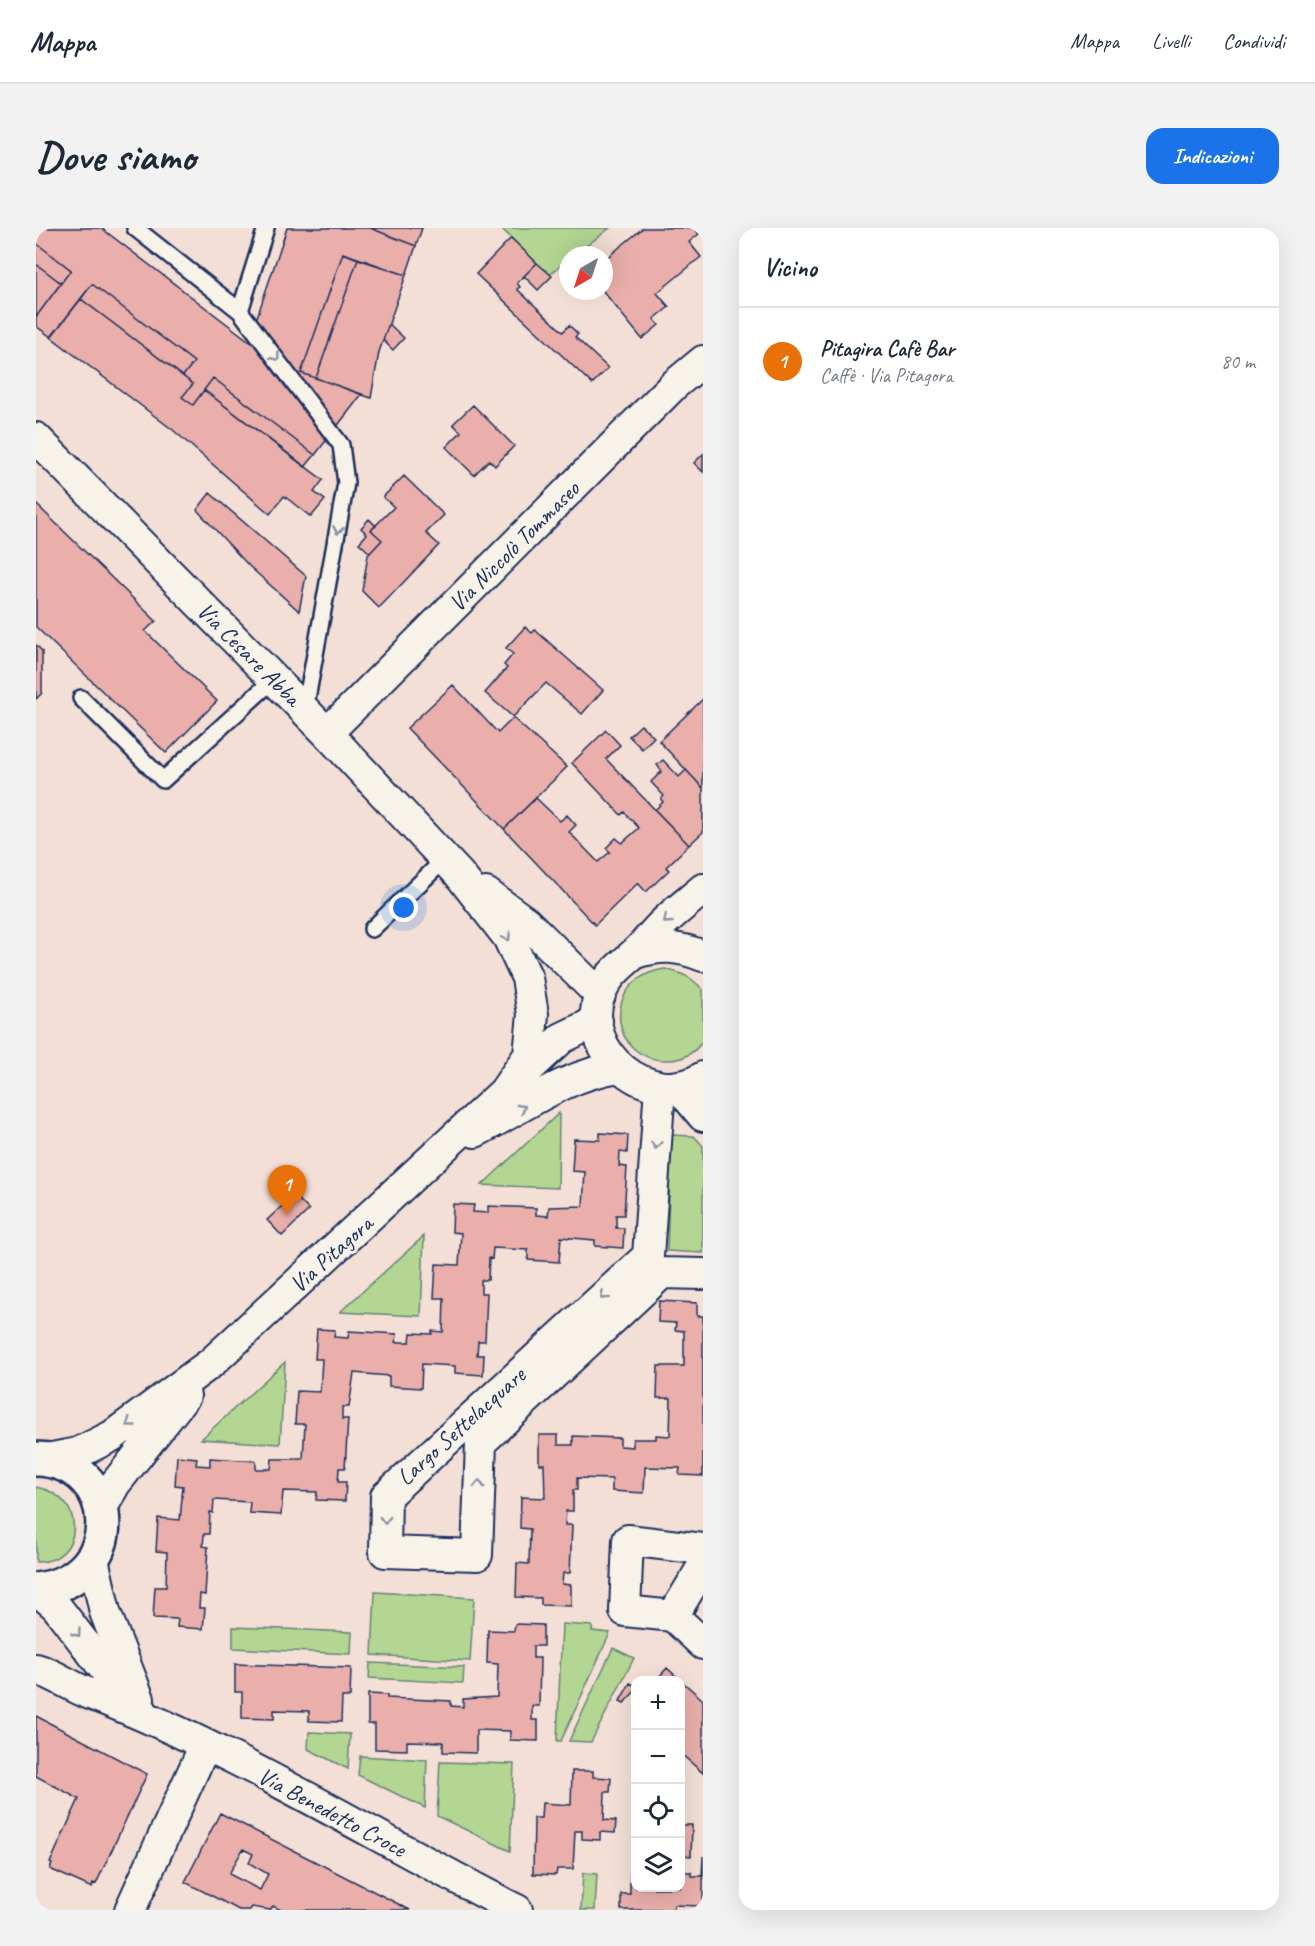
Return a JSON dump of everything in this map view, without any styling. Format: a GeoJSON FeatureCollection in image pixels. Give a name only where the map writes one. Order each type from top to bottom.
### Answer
{"type":"FeatureCollection","features":[{"type":"Feature","properties":{"kind":"street","name":"Via Niccolò Tommaseo"},"geometry":{"type":"LineString","coordinates":[[327,733],[674,385],[703,362]]}},
{"type":"Feature","properties":{"kind":"street","name":"Via Cesare Abba"},"geometry":{"type":"LineString","coordinates":[[36,438],[327,733],[452,866],[508,938],[527,978],[533,1014],[529,1055],[503,1093]]}},
{"type":"Feature","properties":{"kind":"street","name":"Via Cesare Abba"},"geometry":{"type":"LineString","coordinates":[[452,866],[526,922],[598,1008]]}},
{"type":"Feature","properties":{"kind":"street"},"geometry":{"type":"LineString","coordinates":[[680,1083],[638,1080],[619,1068],[607,1054],[600,1038],[598,1008],[614,971],[635,953],[661,925],[703,889]]}},
{"type":"Feature","properties":{"kind":"street"},"geometry":{"type":"LineString","coordinates":[[635,953],[658,946],[681,947],[703,956]]}},
{"type":"Feature","properties":{"kind":"street","name":"Via Pitagora"},"geometry":{"type":"LineString","coordinates":[[42,1459],[78,1453],[112,1436],[211,1363],[451,1144],[562,1038],[598,1008]]}},
{"type":"Feature","properties":{"kind":"street","name":"Via Pitagora"},"geometry":{"type":"LineString","coordinates":[[451,1144],[520,1109],[560,1084],[590,1072],[619,1068]]}},
{"type":"Feature","properties":{"kind":"street"},"geometry":{"type":"LineString","coordinates":[[680,1083],[703,1116]]}},
{"type":"Feature","properties":{"kind":"street"},"geometry":{"type":"LineString","coordinates":[[680,1083],[655,1265],[703,1274]]}},
{"type":"Feature","properties":{"kind":"street","name":"Largo Settelacquare"},"geometry":{"type":"LineString","coordinates":[[655,1265],[481,1442],[477,1555],[385,1552],[386,1496],[655,1265]]}},
{"type":"Feature","properties":{"kind":"street","name":"Via Pitagora"},"geometry":{"type":"LineString","coordinates":[[102,1510],[115,1484],[211,1363]]}},
{"type":"Feature","properties":{"kind":"street","name":"Via Pitagora"},"geometry":{"type":"LineString","coordinates":[[36,1590],[59,1587],[78,1576],[93,1559],[100,1544],[103,1527],[102,1510],[94,1491],[82,1476],[66,1465],[42,1459]]}},
{"type":"Feature","properties":{"kind":"street"},"geometry":{"type":"LineString","coordinates":[[703,1549],[628,1540],[625,1611],[673,1616],[703,1644]]}},
{"type":"Feature","properties":{"kind":"street"},"geometry":{"type":"LineString","coordinates":[[93,1559],[105,1612],[146,1715]]}},
{"type":"Feature","properties":{"kind":"street"},"geometry":{"type":"LineString","coordinates":[[673,1616],[703,1566]]}},
{"type":"Feature","properties":{"kind":"street","name":"Via Benedetto Croce"},"geometry":{"type":"LineString","coordinates":[[36,1590],[56,1606],[105,1670],[146,1715]]}},
{"type":"Feature","properties":{"kind":"street","name":"Via Benedetto Croce"},"geometry":{"type":"LineString","coordinates":[[36,1669],[82,1691],[146,1715],[205,1744],[471,1900],[517,1910]]}},
{"type":"Feature","properties":{"kind":"street"},"geometry":{"type":"LineString","coordinates":[[130,1910],[205,1744]]}},
{"type":"Feature","properties":{"kind":"lane"},"geometry":{"type":"LineString","coordinates":[[135,228],[240,311],[341,445],[346,483],[305,710]]}},
{"type":"Feature","properties":{"kind":"lane"},"geometry":{"type":"LineString","coordinates":[[240,311],[266,228]]}},
{"type":"Feature","properties":{"kind":"lane"},"geometry":{"type":"LineString","coordinates":[[81,698],[163,780],[274,679]]}},
{"type":"Feature","properties":{"kind":"lane"},"geometry":{"type":"LineString","coordinates":[[372,929],[452,866]]}},
{"type":"Feature","properties":{"kind":"green space"},"geometry":{"type":"Polygon","coordinates":[[[501,228],[610,228],[586,246],[559,246],[559,267],[549,275],[501,228]]]}},
{"type":"Feature","properties":{"kind":"green space"},"geometry":{"type":"Polygon","coordinates":[[[665,969],[686,976],[703,990],[703,1040],[689,1054],[674,1060],[649,1057],[634,1048],[624,1035],[620,1019],[621,1003],[629,988],[644,976],[665,969]]]}},
{"type":"Feature","properties":{"kind":"green space"},"geometry":{"type":"Polygon","coordinates":[[[559,1113],[558,1188],[482,1185],[559,1113]]]}},
{"type":"Feature","properties":{"kind":"green space"},"geometry":{"type":"Polygon","coordinates":[[[671,1135],[694,1136],[703,1146],[703,1253],[667,1251],[671,1135]]]}},
{"type":"Feature","properties":{"kind":"green space"},"geometry":{"type":"Polygon","coordinates":[[[424,1236],[421,1316],[340,1312],[424,1236]]]}},
{"type":"Feature","properties":{"kind":"green space"},"geometry":{"type":"Polygon","coordinates":[[[285,1362],[280,1444],[201,1439],[285,1362]]]}},
{"type":"Feature","properties":{"kind":"green space"},"geometry":{"type":"Polygon","coordinates":[[[36,1487],[53,1493],[65,1503],[72,1515],[74,1529],[71,1541],[63,1552],[52,1559],[36,1562],[36,1487]]]}},
{"type":"Feature","properties":{"kind":"green space"},"geometry":{"type":"Polygon","coordinates":[[[375,1592],[474,1598],[470,1661],[372,1655],[375,1592]]]}},
{"type":"Feature","properties":{"kind":"green space"},"geometry":{"type":"Polygon","coordinates":[[[562,1624],[592,1626],[592,1631],[610,1633],[561,1741],[557,1741],[562,1624]]]}},
{"type":"Feature","properties":{"kind":"green space"},"geometry":{"type":"Polygon","coordinates":[[[233,1627],[352,1632],[351,1654],[233,1648],[233,1627]]]}},
{"type":"Feature","properties":{"kind":"green space"},"geometry":{"type":"Polygon","coordinates":[[[613,1648],[634,1658],[591,1742],[569,1741],[613,1648]]]}},
{"type":"Feature","properties":{"kind":"green space"},"geometry":{"type":"Polygon","coordinates":[[[370,1663],[464,1667],[463,1683],[369,1678],[370,1663]]]}},
{"type":"Feature","properties":{"kind":"green space"},"geometry":{"type":"Polygon","coordinates":[[[309,1732],[350,1734],[348,1769],[308,1749],[309,1732]]]}},
{"type":"Feature","properties":{"kind":"green space"},"geometry":{"type":"Polygon","coordinates":[[[360,1756],[427,1760],[425,1808],[358,1775],[360,1756]]]}},
{"type":"Feature","properties":{"kind":"green space"},"geometry":{"type":"Polygon","coordinates":[[[440,1762],[514,1764],[510,1851],[437,1816],[440,1762]]]}},
{"type":"Feature","properties":{"kind":"green space"},"geometry":{"type":"Polygon","coordinates":[[[583,1873],[597,1874],[595,1910],[581,1910],[583,1873]]]}},
{"type":"Feature","properties":{"kind":"building"},"geometry":{"type":"Polygon","coordinates":[[[36,228],[101,228],[252,343],[257,337],[251,335],[287,228],[370,228],[416,246],[406,275],[343,253],[301,373],[362,394],[315,455],[213,378],[193,405],[182,397],[193,384],[183,376],[194,362],[92,284],[51,337],[36,326],[36,317],[71,270],[36,243],[36,228]]]}},
{"type":"Feature","properties":{"kind":"building"},"geometry":{"type":"Polygon","coordinates":[[[370,228],[422,228],[416,246],[370,228]]]}},
{"type":"Feature","properties":{"kind":"building"},"geometry":{"type":"Polygon","coordinates":[[[643,228],[694,228],[699,234],[689,242],[701,257],[657,293],[669,307],[654,319],[659,325],[642,339],[610,300],[613,300],[613,253],[643,228]]]}},
{"type":"Feature","properties":{"kind":"building"},"geometry":{"type":"Polygon","coordinates":[[[511,238],[537,263],[517,283],[520,287],[517,289],[563,332],[569,325],[578,334],[575,337],[608,368],[592,384],[476,274],[511,238]]]}},
{"type":"Feature","properties":{"kind":"building"},"geometry":{"type":"Polygon","coordinates":[[[36,243],[71,270],[61,283],[36,264],[36,243]]]}},
{"type":"Feature","properties":{"kind":"building"},"geometry":{"type":"Polygon","coordinates":[[[343,253],[358,259],[316,378],[301,373],[343,253]]]}},
{"type":"Feature","properties":{"kind":"building"},"geometry":{"type":"Polygon","coordinates":[[[358,259],[406,275],[379,352],[371,398],[316,378],[358,259]]]}},
{"type":"Feature","properties":{"kind":"building"},"geometry":{"type":"Polygon","coordinates":[[[537,263],[552,276],[538,290],[524,276],[537,263]]]}},
{"type":"Feature","properties":{"kind":"building"},"geometry":{"type":"Polygon","coordinates":[[[36,264],[61,283],[36,317],[36,264]]]}},
{"type":"Feature","properties":{"kind":"building"},"geometry":{"type":"Polygon","coordinates":[[[92,284],[194,362],[183,376],[81,299],[92,284]]]}},
{"type":"Feature","properties":{"kind":"building"},"geometry":{"type":"Polygon","coordinates":[[[81,299],[193,384],[182,397],[193,405],[204,390],[323,480],[314,492],[325,500],[311,517],[284,496],[270,514],[173,430],[51,337],[81,299]]]}},
{"type":"Feature","properties":{"kind":"building"},"geometry":{"type":"Polygon","coordinates":[[[389,324],[404,338],[393,350],[383,340],[389,324]]]}},
{"type":"Feature","properties":{"kind":"building"},"geometry":{"type":"Polygon","coordinates":[[[213,378],[315,455],[305,467],[204,390],[213,378]]]}},
{"type":"Feature","properties":{"kind":"building"},"geometry":{"type":"Polygon","coordinates":[[[473,405],[514,446],[495,466],[489,460],[474,475],[446,447],[461,432],[453,424],[473,405]]]}},
{"type":"Feature","properties":{"kind":"building"},"geometry":{"type":"Polygon","coordinates":[[[703,454],[703,472],[694,463],[703,454]]]}},
{"type":"Feature","properties":{"kind":"building"},"geometry":{"type":"Polygon","coordinates":[[[404,476],[444,515],[426,533],[439,545],[379,608],[362,591],[368,555],[382,540],[371,530],[394,507],[383,497],[404,476]]]}},
{"type":"Feature","properties":{"kind":"building"},"geometry":{"type":"Polygon","coordinates":[[[210,493],[306,576],[299,611],[249,566],[197,510],[210,493]]]}},
{"type":"Feature","properties":{"kind":"building"},"geometry":{"type":"Polygon","coordinates":[[[36,504],[156,621],[145,631],[217,701],[166,753],[36,627],[36,504]]]}},
{"type":"Feature","properties":{"kind":"building"},"geometry":{"type":"Polygon","coordinates":[[[369,519],[376,526],[371,530],[382,540],[370,553],[359,543],[367,534],[361,528],[369,519]]]}},
{"type":"Feature","properties":{"kind":"building"},"geometry":{"type":"Polygon","coordinates":[[[525,627],[532,633],[535,630],[603,690],[582,714],[546,683],[513,717],[485,693],[507,668],[504,665],[513,654],[506,648],[525,627]]]}},
{"type":"Feature","properties":{"kind":"building"},"geometry":{"type":"Polygon","coordinates":[[[36,645],[42,651],[42,693],[36,699],[36,645]]]}},
{"type":"Feature","properties":{"kind":"building"},"geometry":{"type":"Polygon","coordinates":[[[453,685],[498,733],[513,718],[567,767],[504,829],[407,728],[453,685]]]}},
{"type":"Feature","properties":{"kind":"building"},"geometry":{"type":"Polygon","coordinates":[[[703,699],[703,788],[659,741],[703,699]]]}},
{"type":"Feature","properties":{"kind":"building"},"geometry":{"type":"Polygon","coordinates":[[[641,725],[654,737],[642,749],[629,736],[641,725]]]}},
{"type":"Feature","properties":{"kind":"building"},"geometry":{"type":"Polygon","coordinates":[[[606,730],[620,745],[606,759],[689,845],[666,867],[669,870],[646,892],[638,883],[595,925],[504,829],[536,798],[560,821],[567,815],[576,825],[569,832],[598,862],[610,852],[606,848],[616,838],[622,843],[639,828],[624,812],[621,815],[572,763],[606,730]]]}},
{"type":"Feature","properties":{"kind":"building"},"geometry":{"type":"Polygon","coordinates":[[[663,760],[679,777],[686,770],[703,788],[703,832],[689,845],[655,810],[663,802],[661,799],[664,796],[651,782],[662,771],[657,765],[663,760]]]}},
{"type":"Feature","properties":{"kind":"building"},"geometry":{"type":"Polygon","coordinates":[[[600,1133],[628,1135],[627,1153],[620,1152],[619,1166],[627,1167],[624,1215],[616,1215],[616,1228],[624,1228],[623,1248],[595,1246],[595,1240],[561,1237],[559,1262],[528,1260],[528,1250],[493,1248],[492,1259],[489,1258],[488,1280],[481,1280],[481,1293],[487,1293],[485,1341],[478,1341],[477,1355],[484,1355],[483,1375],[455,1373],[455,1366],[422,1364],[421,1388],[389,1386],[389,1376],[354,1373],[349,1407],[342,1407],[342,1419],[348,1419],[345,1468],[339,1468],[338,1482],[346,1482],[345,1501],[316,1500],[317,1492],[283,1491],[281,1515],[249,1513],[250,1502],[214,1500],[213,1513],[210,1512],[209,1534],[204,1534],[203,1546],[208,1547],[205,1595],[200,1594],[199,1608],[205,1608],[203,1629],[177,1627],[178,1619],[153,1618],[155,1587],[166,1587],[167,1552],[156,1551],[158,1518],[180,1520],[183,1486],[175,1485],[177,1456],[197,1458],[196,1465],[210,1466],[210,1458],[256,1461],[256,1469],[271,1469],[272,1459],[303,1459],[305,1424],[295,1424],[297,1391],[320,1392],[322,1359],[315,1359],[317,1329],[335,1330],[334,1337],[348,1338],[349,1331],[397,1334],[396,1342],[410,1342],[411,1333],[443,1332],[444,1298],[434,1298],[436,1264],[459,1265],[461,1233],[452,1232],[453,1204],[474,1205],[473,1212],[488,1213],[488,1206],[536,1208],[536,1215],[548,1216],[549,1207],[583,1206],[585,1172],[572,1171],[574,1139],[600,1140],[600,1133]]]}},
{"type":"Feature","properties":{"kind":"building"},"geometry":{"type":"Polygon","coordinates":[[[294,1195],[309,1210],[282,1236],[267,1220],[294,1195]]]}},
{"type":"Feature","properties":{"kind":"building"},"geometry":{"type":"Polygon","coordinates":[[[659,1301],[697,1303],[697,1316],[703,1316],[703,1476],[679,1475],[680,1468],[645,1467],[644,1493],[612,1491],[612,1479],[577,1478],[577,1490],[573,1490],[573,1511],[566,1511],[565,1525],[572,1525],[570,1573],[563,1573],[562,1584],[571,1585],[571,1606],[541,1605],[541,1598],[516,1597],[517,1563],[529,1564],[530,1529],[520,1528],[521,1497],[545,1498],[544,1464],[539,1464],[539,1435],[558,1435],[558,1445],[573,1445],[573,1436],[620,1438],[620,1446],[633,1447],[633,1439],[656,1439],[656,1435],[670,1436],[671,1398],[657,1398],[658,1366],[684,1366],[684,1331],[675,1330],[676,1323],[658,1322],[659,1301]]]}},
{"type":"Feature","properties":{"kind":"building"},"geometry":{"type":"Polygon","coordinates":[[[515,1624],[543,1625],[543,1646],[533,1646],[533,1658],[540,1658],[539,1706],[532,1706],[532,1720],[538,1720],[538,1741],[510,1740],[510,1731],[476,1730],[476,1753],[443,1752],[443,1742],[407,1741],[407,1750],[375,1749],[375,1724],[368,1724],[368,1694],[387,1695],[387,1698],[451,1701],[451,1706],[463,1707],[463,1699],[497,1697],[498,1664],[487,1663],[488,1630],[514,1631],[515,1624]]]}},
{"type":"Feature","properties":{"kind":"building"},"geometry":{"type":"Polygon","coordinates":[[[235,1664],[351,1668],[350,1697],[342,1697],[341,1722],[309,1721],[309,1711],[274,1710],[274,1719],[242,1718],[242,1692],[235,1692],[235,1664]]]}},
{"type":"Feature","properties":{"kind":"building"},"geometry":{"type":"Polygon","coordinates":[[[667,1668],[676,1676],[660,1676],[667,1668]]]}},
{"type":"Feature","properties":{"kind":"building"},"geometry":{"type":"Polygon","coordinates":[[[631,1684],[631,1695],[624,1703],[620,1701],[631,1684]]]}},
{"type":"Feature","properties":{"kind":"building"},"geometry":{"type":"Polygon","coordinates":[[[685,1684],[703,1700],[703,1773],[685,1757],[685,1684]]]}},
{"type":"Feature","properties":{"kind":"building"},"geometry":{"type":"Polygon","coordinates":[[[36,1716],[147,1774],[96,1884],[93,1883],[92,1888],[50,1869],[52,1864],[50,1863],[79,1799],[36,1776],[36,1716]]]}},
{"type":"Feature","properties":{"kind":"building"},"geometry":{"type":"Polygon","coordinates":[[[572,1771],[593,1771],[593,1777],[611,1778],[610,1792],[605,1792],[604,1820],[616,1821],[615,1833],[600,1832],[600,1840],[582,1839],[582,1831],[575,1831],[573,1869],[557,1869],[556,1875],[533,1874],[534,1818],[541,1818],[542,1803],[571,1805],[572,1771]]]}},
{"type":"Feature","properties":{"kind":"building"},"geometry":{"type":"Polygon","coordinates":[[[220,1813],[410,1910],[281,1910],[273,1906],[270,1910],[252,1907],[250,1910],[239,1910],[185,1882],[220,1813]],[[243,1849],[229,1874],[260,1890],[268,1874],[249,1863],[253,1854],[243,1849]]]}},
{"type":"Feature","properties":{"kind":"building"},"geometry":{"type":"Polygon","coordinates":[[[685,1825],[692,1825],[691,1856],[685,1855],[685,1825]]]}},
{"type":"Feature","properties":{"kind":"building"},"geometry":{"type":"Polygon","coordinates":[[[703,1856],[703,1910],[700,1910],[700,1906],[674,1905],[674,1910],[621,1910],[621,1894],[630,1894],[630,1874],[631,1892],[685,1892],[685,1872],[691,1872],[691,1876],[702,1876],[703,1856]]]}},
{"type":"Feature","properties":{"kind":"place","name":"Pitagira Cafè Bar"},"geometry":{"type":"Point","coordinates":[287,1215]}}]}
